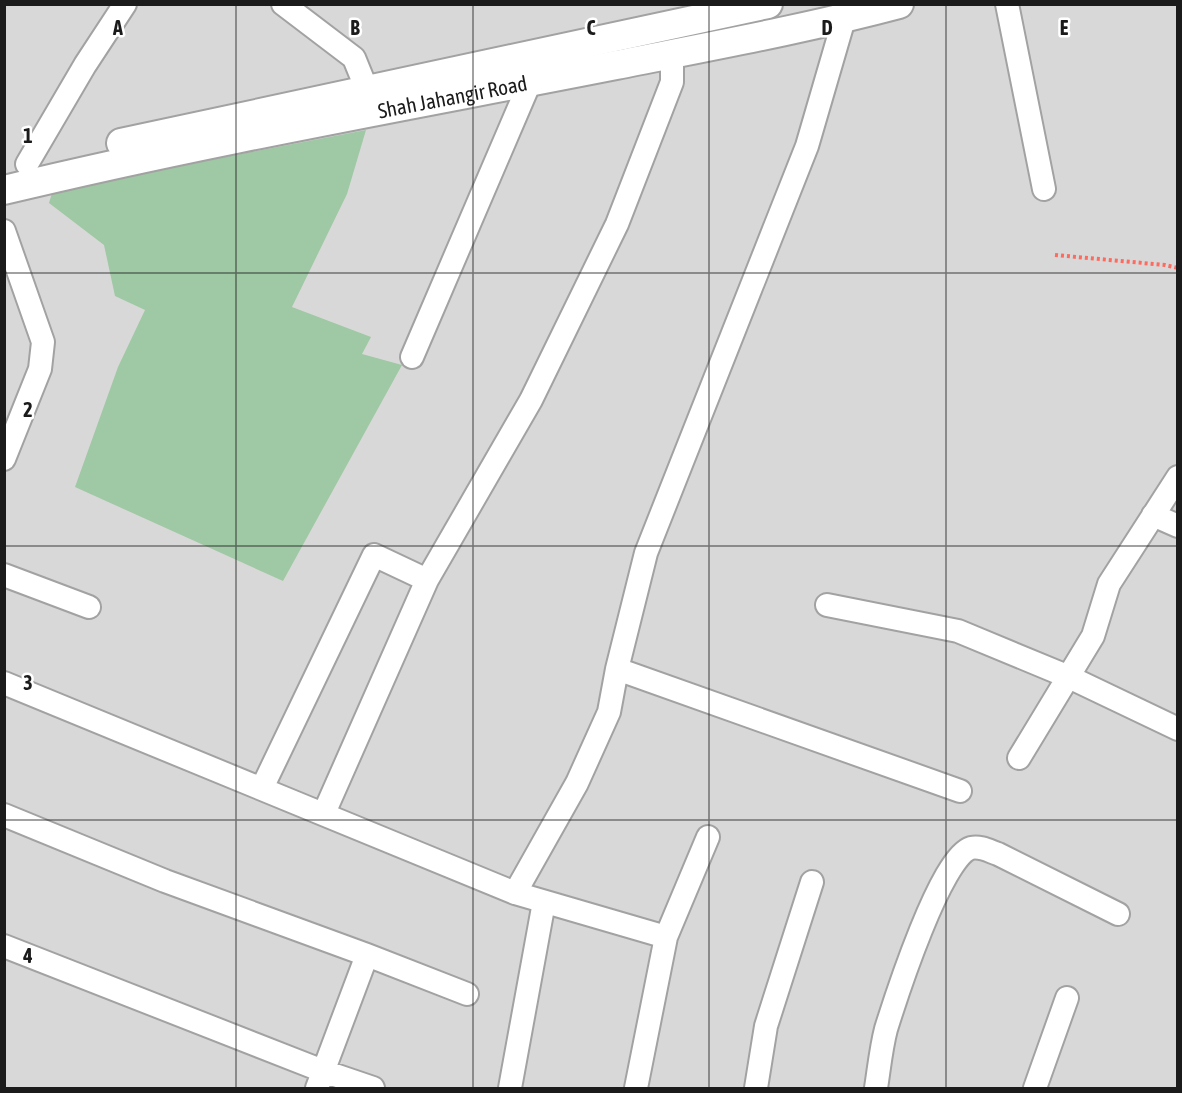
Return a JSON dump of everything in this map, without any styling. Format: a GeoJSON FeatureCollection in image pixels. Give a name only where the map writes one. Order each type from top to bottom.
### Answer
{"type":"FeatureCollection","features":[{"type":"Feature","properties":{"kind":"street"},"geometry":{"type":"LineString","coordinates":[[16,167],[124,4]]}},
{"type":"Feature","properties":{"kind":"street"},"geometry":{"type":"LineString","coordinates":[[283,4],[354,58],[367,90]]}},
{"type":"Feature","properties":{"kind":"street","name":"Shah Jahangir Road"},"geometry":{"type":"LineString","coordinates":[[16,167],[367,90],[707,10],[768,4]]}},
{"type":"Feature","properties":{"kind":"street","name":"Shah Jahangir Road"},"geometry":{"type":"LineString","coordinates":[[4,190],[118,163],[844,19],[899,4]]}},
{"type":"Feature","properties":{"kind":"street"},"geometry":{"type":"LineString","coordinates":[[1007,4],[1044,189]]}},
{"type":"Feature","properties":{"kind":"street"},"geometry":{"type":"LineString","coordinates":[[515,893],[577,783],[609,712],[617,669],[646,553],[807,146],[844,19]]}},
{"type":"Feature","properties":{"kind":"street"},"geometry":{"type":"LineString","coordinates":[[324,813],[427,580],[531,400],[617,224],[672,82],[672,54]]}},
{"type":"Feature","properties":{"kind":"street"},"geometry":{"type":"LineString","coordinates":[[412,357],[530,82]]}},
{"type":"Feature","properties":{"kind":"street"},"geometry":{"type":"LineString","coordinates":[[4,231],[44,342],[40,369],[4,459]]}},
{"type":"Feature","properties":{"kind":"street"},"geometry":{"type":"LineString","coordinates":[[1019,758],[1093,636],[1109,584],[1178,477]]}},
{"type":"Feature","properties":{"kind":"street"},"geometry":{"type":"LineString","coordinates":[[1153,515],[1178,526]]}},
{"type":"Feature","properties":{"kind":"street"},"geometry":{"type":"LineString","coordinates":[[262,788],[374,555],[427,580]]}},
{"type":"Feature","properties":{"kind":"street"},"geometry":{"type":"LineString","coordinates":[[4,574],[89,607]]}},
{"type":"Feature","properties":{"kind":"street"},"geometry":{"type":"LineString","coordinates":[[827,604],[958,631],[1069,677],[1178,729]]}},
{"type":"Feature","properties":{"kind":"street"},"geometry":{"type":"LineString","coordinates":[[617,669],[960,791]]}},
{"type":"Feature","properties":{"kind":"street"},"geometry":{"type":"LineString","coordinates":[[4,683],[515,893],[666,937]]}},
{"type":"Feature","properties":{"kind":"street"},"geometry":{"type":"LineString","coordinates":[[4,815],[165,881],[467,994]]}},
{"type":"Feature","properties":{"kind":"street"},"geometry":{"type":"LineString","coordinates":[[636,1089],[666,937],[708,837]]}},
{"type":"Feature","properties":{"kind":"street"},"geometry":{"type":"LineString","coordinates":[[876,1089],[886,1032],[926,916],[957,859],[969,849],[981,847],[998,854],[1118,914]]}},
{"type":"Feature","properties":{"kind":"street"},"geometry":{"type":"LineString","coordinates":[[756,1089],[766,1026],[812,882]]}},
{"type":"Feature","properties":{"kind":"street"},"geometry":{"type":"LineString","coordinates":[[510,1089],[544,902]]}},
{"type":"Feature","properties":{"kind":"street"},"geometry":{"type":"LineString","coordinates":[[4,946],[320,1080],[373,1089]]}},
{"type":"Feature","properties":{"kind":"street"},"geometry":{"type":"LineString","coordinates":[[320,1080],[367,955]]}},
{"type":"Feature","properties":{"kind":"street"},"geometry":{"type":"LineString","coordinates":[[1035,1089],[1067,998]]}},
{"type":"Feature","properties":{"kind":"path"},"geometry":{"type":"LineString","coordinates":[[1055,255],[1178,268]]}},
{"type":"Feature","properties":{"kind":"shaded area"},"geometry":{"type":"Polygon","coordinates":[[[5,5],[1177,5],[1177,1088],[5,1088],[5,5]]]}},
{"type":"Feature","properties":{"kind":"green space"},"geometry":{"type":"Polygon","coordinates":[[[366,130],[347,194],[292,307],[371,337],[362,354],[402,365],[283,581],[75,487],[118,367],[145,310],[115,296],[104,245],[49,203],[53,190],[366,130]]]}}]}
